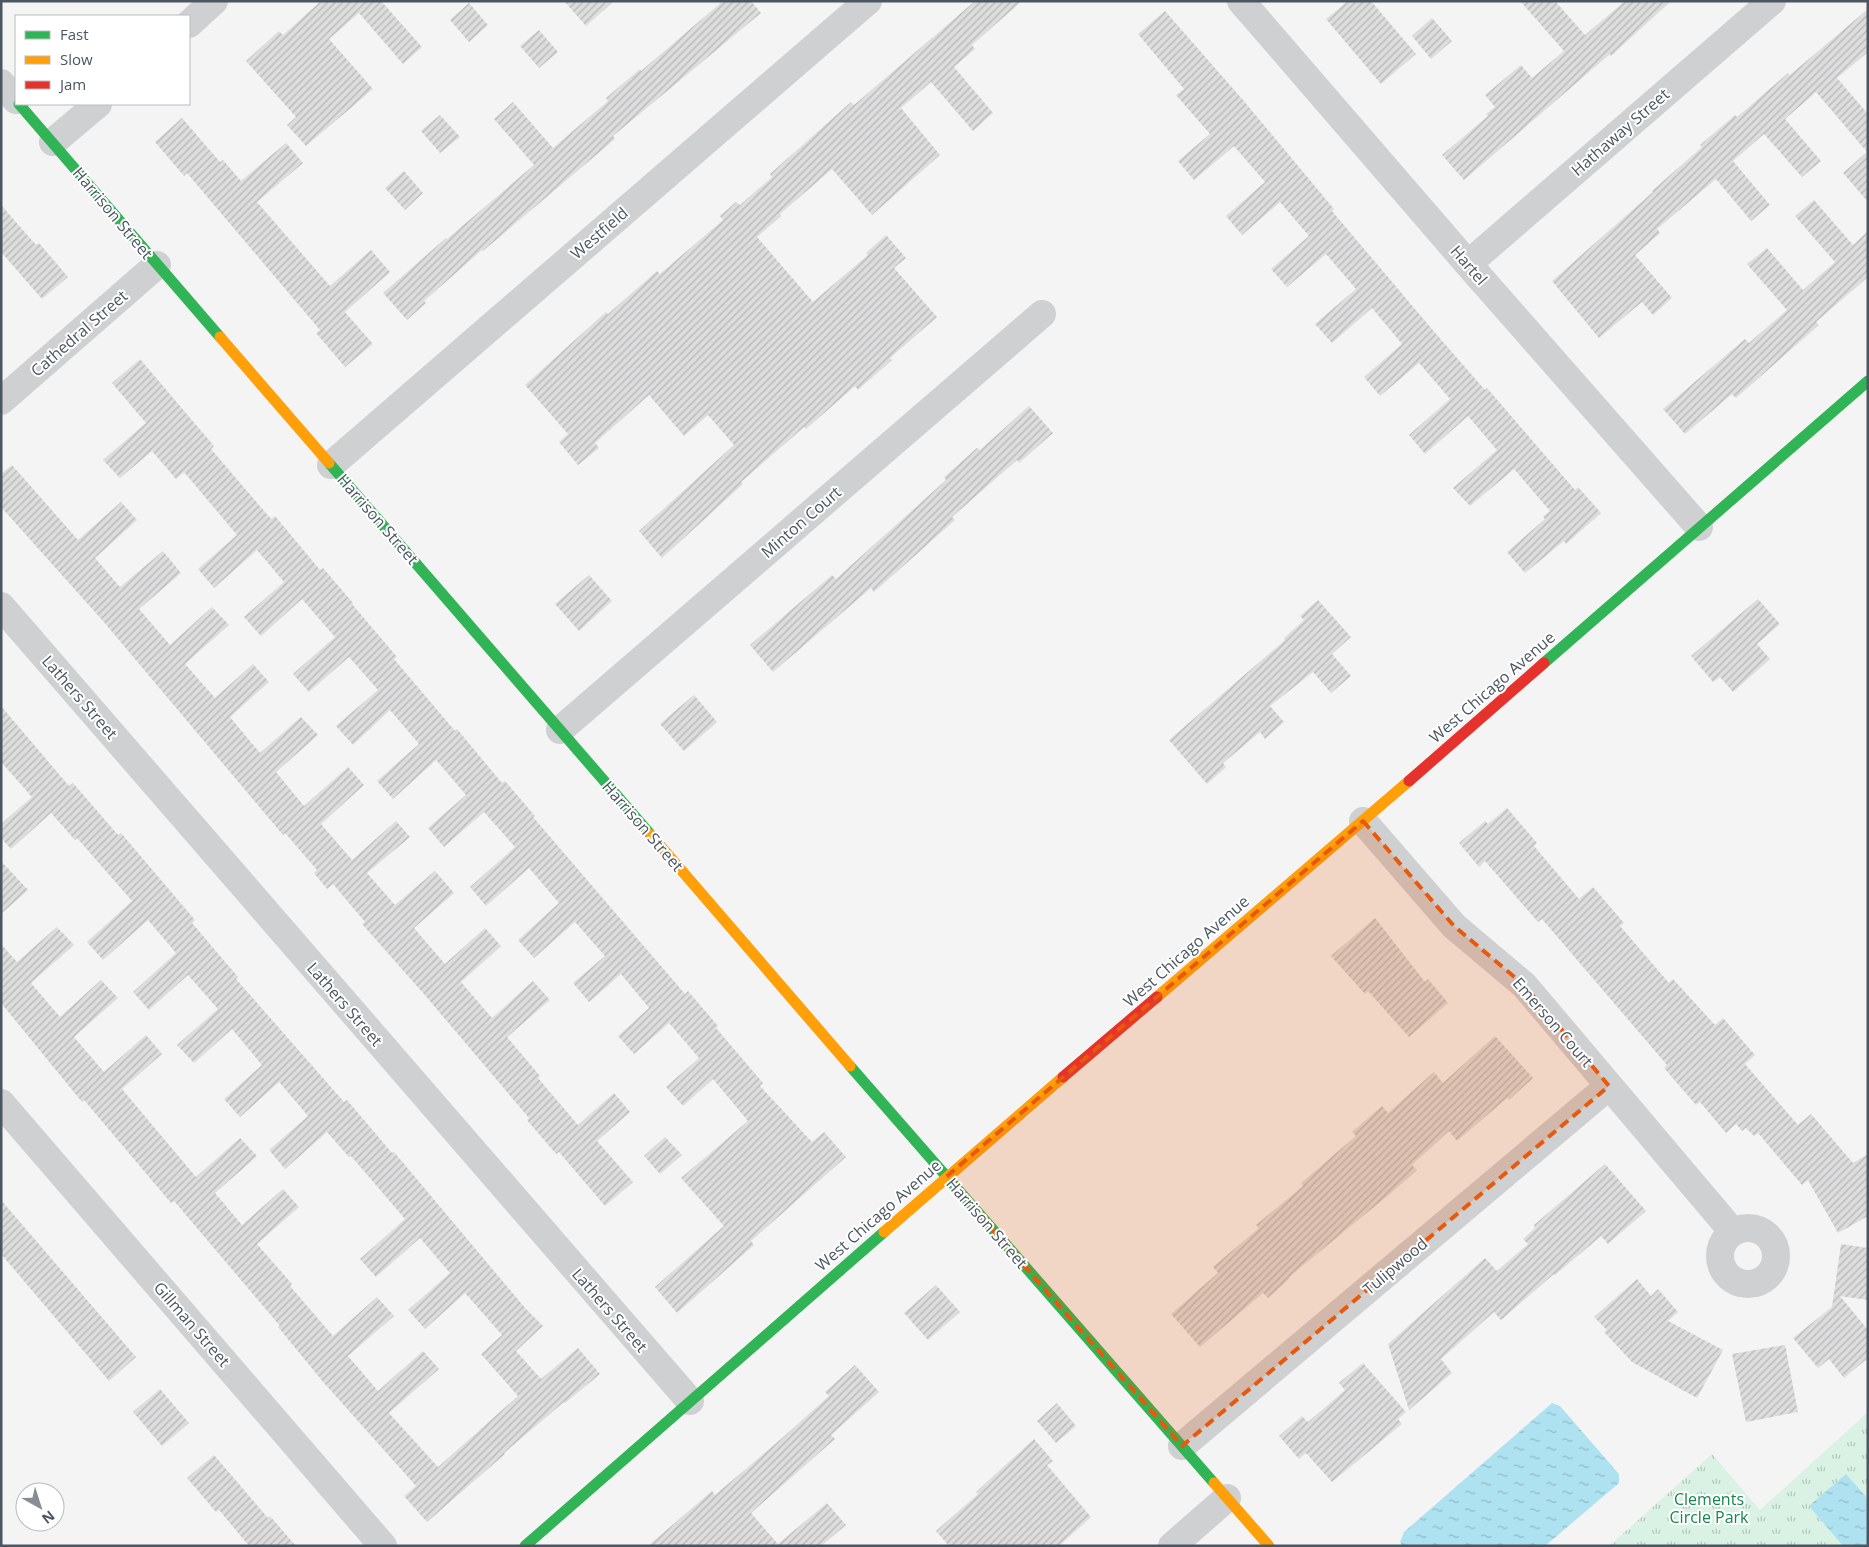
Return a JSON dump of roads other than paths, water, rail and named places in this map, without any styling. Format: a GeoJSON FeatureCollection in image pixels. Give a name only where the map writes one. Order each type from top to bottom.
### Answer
{"type":"FeatureCollection","features":[{"type":"Feature","properties":{"kind":"street"},"geometry":{"type":"LineString","coordinates":[[190,23],[214,1]]}},
{"type":"Feature","properties":{"kind":"street","name":"Westfield"},"geometry":{"type":"LineString","coordinates":[[331,465],[868,1]]}},
{"type":"Feature","properties":{"kind":"street","name":"Hathaway Street"},"geometry":{"type":"LineString","coordinates":[[1468,264],[1772,1]]}},
{"type":"Feature","properties":{"kind":"street","name":"Hartel"},"geometry":{"type":"LineString","coordinates":[[1247,3],[1468,264],[1699,527]]}},
{"type":"Feature","properties":{"kind":"street"},"geometry":{"type":"LineString","coordinates":[[1,83],[15,99]]}},
{"type":"Feature","properties":{"kind":"street","name":"Harrison Street"},"geometry":{"type":"LineString","coordinates":[[20,105],[946,1177],[1269,1546]]}},
{"type":"Feature","properties":{"kind":"street"},"geometry":{"type":"LineString","coordinates":[[53,142],[97,105]]}},
{"type":"Feature","properties":{"kind":"street","name":"Cathedral Street"},"geometry":{"type":"LineString","coordinates":[[1,401],[157,265]]}},
{"type":"Feature","properties":{"kind":"street","name":"Minton Court"},"geometry":{"type":"LineString","coordinates":[[560,730],[1042,314]]}},
{"type":"Feature","properties":{"kind":"street","name":"West Chicago Avenue"},"geometry":{"type":"LineString","coordinates":[[524,1546],[946,1177],[1363,821],[1868,381]]}},
{"type":"Feature","properties":{"kind":"street","name":"Lathers Street"},"geometry":{"type":"LineString","coordinates":[[1,606],[690,1401]]}},
{"type":"Feature","properties":{"kind":"street","name":"Emerson Court"},"geometry":{"type":"LineString","coordinates":[[1363,821],[1454,926],[1524,985],[1734,1232]]}},
{"type":"Feature","properties":{"kind":"street","name":"Tulipwood"},"geometry":{"type":"LineString","coordinates":[[1182,1446],[1609,1086]]}},
{"type":"Feature","properties":{"kind":"street","name":"Gillman Street"},"geometry":{"type":"LineString","coordinates":[[1,1102],[383,1546]]}},
{"type":"Feature","properties":{"kind":"street"},"geometry":{"type":"LineString","coordinates":[[1172,1546],[1227,1498]]}},
{"type":"Feature","properties":{"kind":"water"},"geometry":{"type":"Polygon","coordinates":[[[1552,1403],[1560,1406],[1619,1474],[1619,1483],[1545,1546],[1402,1546],[1400,1542],[1404,1532],[1552,1403]]]}},
{"type":"Feature","properties":{"kind":"water"},"geometry":{"type":"Polygon","coordinates":[[[1846,1474],[1868,1499],[1868,1546],[1843,1546],[1809,1506],[1846,1474]]]}},
{"type":"Feature","properties":{"kind":"park label","name":"Clements Circle Park"},"geometry":{"type":"Point","coordinates":[1709,1508]}}]}
